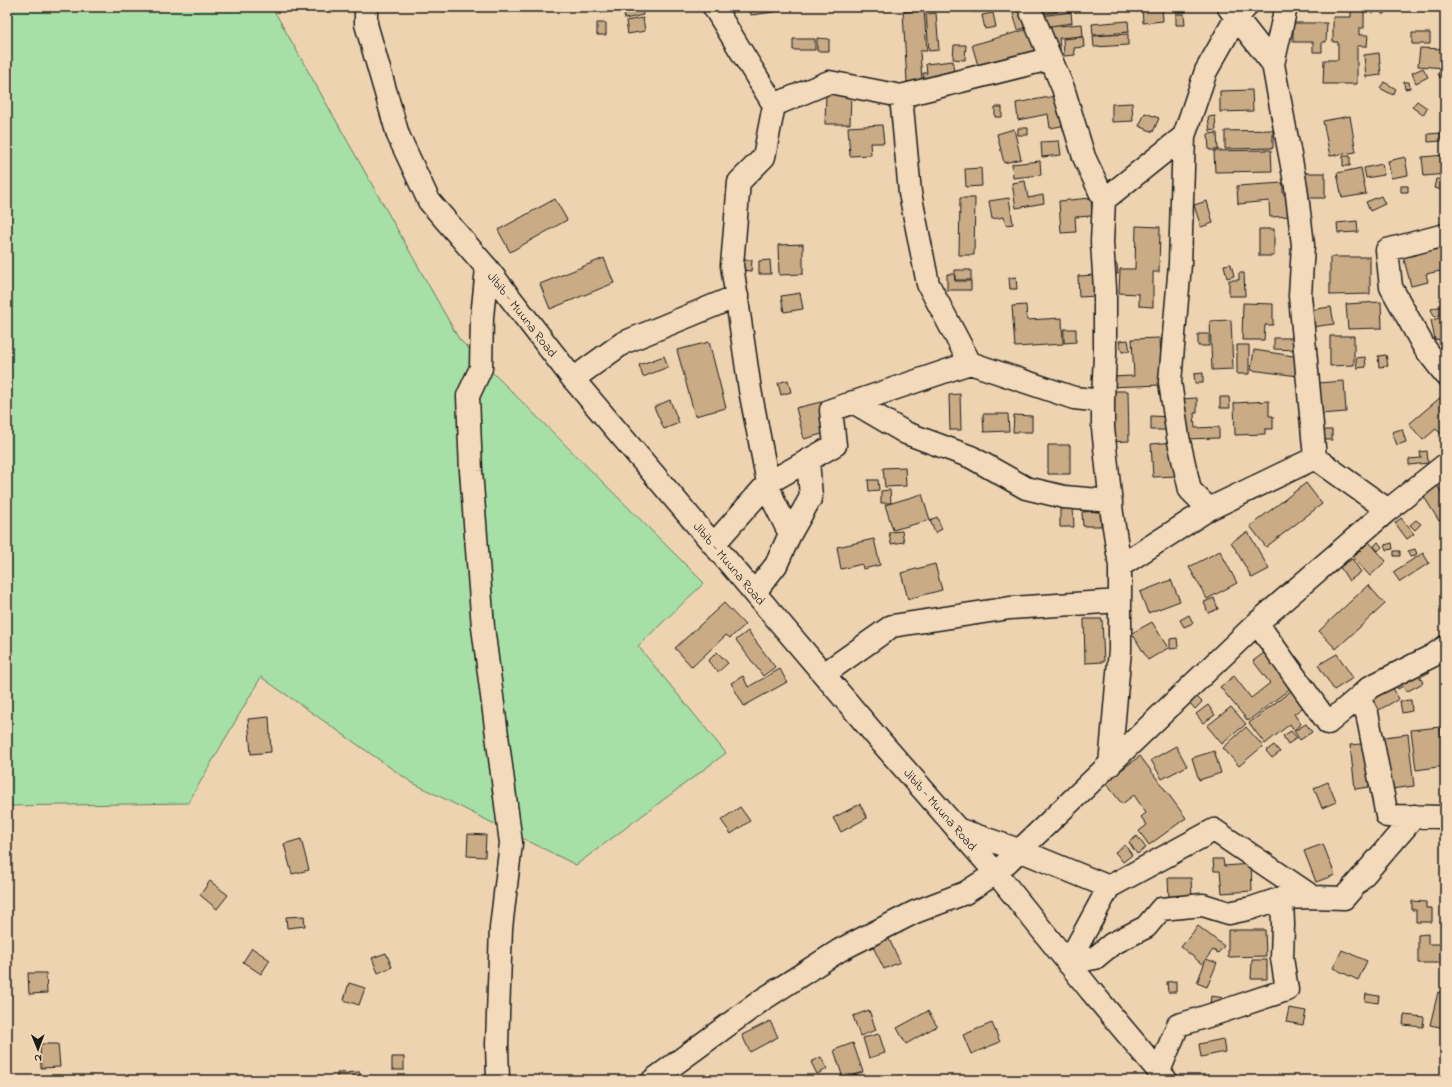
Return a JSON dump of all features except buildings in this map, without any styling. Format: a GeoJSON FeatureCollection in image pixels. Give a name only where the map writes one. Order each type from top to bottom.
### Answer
{"type":"FeatureCollection","features":[{"type":"Feature","properties":{"kind":"street","name":"Jibib - Muuna Road"},"geometry":{"type":"LineString","coordinates":[[366,7],[366,24],[398,135],[429,201],[487,268],[573,379],[824,674],[996,873],[1068,963],[1162,1076]]}},
{"type":"Feature","properties":{"kind":"street"},"geometry":{"type":"LineString","coordinates":[[714,7],[774,105],[764,157],[739,182],[732,265],[750,390],[768,483],[774,502],[790,534]]}},
{"type":"Feature","properties":{"kind":"street"},"geometry":{"type":"LineString","coordinates":[[1029,7],[1062,88],[1084,157],[1104,200],[1102,242],[1105,289],[1103,428],[1120,566],[1120,650],[1110,765]]}},
{"type":"Feature","properties":{"kind":"street"},"geometry":{"type":"LineString","coordinates":[[1286,7],[1273,64],[1296,187],[1304,245],[1300,296],[1315,458],[1388,510]]}},
{"type":"Feature","properties":{"kind":"street"},"geometry":{"type":"LineString","coordinates":[[1209,509],[1190,490],[1178,437],[1170,382],[1180,264],[1184,136],[1206,71],[1237,11],[1273,64]]}},
{"type":"Feature","properties":{"kind":"street"},"geometry":{"type":"LineString","coordinates":[[774,105],[829,82],[901,96],[1049,59]]}},
{"type":"Feature","properties":{"kind":"street"},"geometry":{"type":"LineString","coordinates":[[901,96],[910,193],[928,284],[970,363]]}},
{"type":"Feature","properties":{"kind":"street"},"geometry":{"type":"LineString","coordinates":[[1104,200],[1184,136]]}},
{"type":"Feature","properties":{"kind":"street"},"geometry":{"type":"LineString","coordinates":[[1445,235],[1387,250],[1392,287],[1424,347],[1445,374]]}},
{"type":"Feature","properties":{"kind":"street"},"geometry":{"type":"LineString","coordinates":[[487,268],[482,317],[481,368],[468,396],[471,471],[483,627],[511,843],[501,928],[497,1044],[498,1080]]}},
{"type":"Feature","properties":{"kind":"street"},"geometry":{"type":"LineString","coordinates":[[573,379],[624,343],[737,296]]}},
{"type":"Feature","properties":{"kind":"street"},"geometry":{"type":"LineString","coordinates":[[714,544],[768,483],[835,445],[831,410],[970,363],[1074,398],[1103,401]]}},
{"type":"Feature","properties":{"kind":"street"},"geometry":{"type":"LineString","coordinates":[[853,402],[906,433],[971,456],[1026,488],[1064,497],[1111,501]]}},
{"type":"Feature","properties":{"kind":"street"},"geometry":{"type":"LineString","coordinates":[[1120,566],[1209,509],[1315,458]]}},
{"type":"Feature","properties":{"kind":"street"},"geometry":{"type":"LineString","coordinates":[[755,592],[776,565],[790,534],[811,497],[808,460]]}},
{"type":"Feature","properties":{"kind":"street"},"geometry":{"type":"LineString","coordinates":[[653,1080],[762,1000],[840,950],[915,912],[964,893],[996,873],[1257,623],[1388,510],[1445,465]]}},
{"type":"Feature","properties":{"kind":"street"},"geometry":{"type":"LineString","coordinates":[[824,674],[892,626],[1010,608],[1120,601]]}},
{"type":"Feature","properties":{"kind":"street"},"geometry":{"type":"LineString","coordinates":[[1257,623],[1328,723],[1370,687],[1432,656],[1445,647]]}},
{"type":"Feature","properties":{"kind":"street"},"geometry":{"type":"LineString","coordinates":[[1358,698],[1366,713],[1388,816],[1445,817]]}},
{"type":"Feature","properties":{"kind":"street"},"geometry":{"type":"LineString","coordinates":[[1068,963],[1095,958],[1112,944],[1146,927],[1161,909],[1203,905],[1229,912],[1252,908],[1282,898],[1344,898],[1415,816]]}},
{"type":"Feature","properties":{"kind":"street"},"geometry":{"type":"LineString","coordinates":[[958,829],[1019,850],[1108,887]]}},
{"type":"Feature","properties":{"kind":"street"},"geometry":{"type":"LineString","coordinates":[[1068,963],[1108,887],[1214,830],[1313,897]]}},
{"type":"Feature","properties":{"kind":"street"},"geometry":{"type":"LineString","coordinates":[[1162,1076],[1178,1025],[1219,1014],[1256,999],[1287,990],[1282,958],[1282,898]]}},
{"type":"Feature","properties":{"kind":"green space"},"geometry":{"type":"Polygon","coordinates":[[[7,7],[272,7],[459,339],[704,583],[638,646],[726,753],[576,865],[411,782],[261,677],[188,803],[7,806],[7,7]]]}}]}
